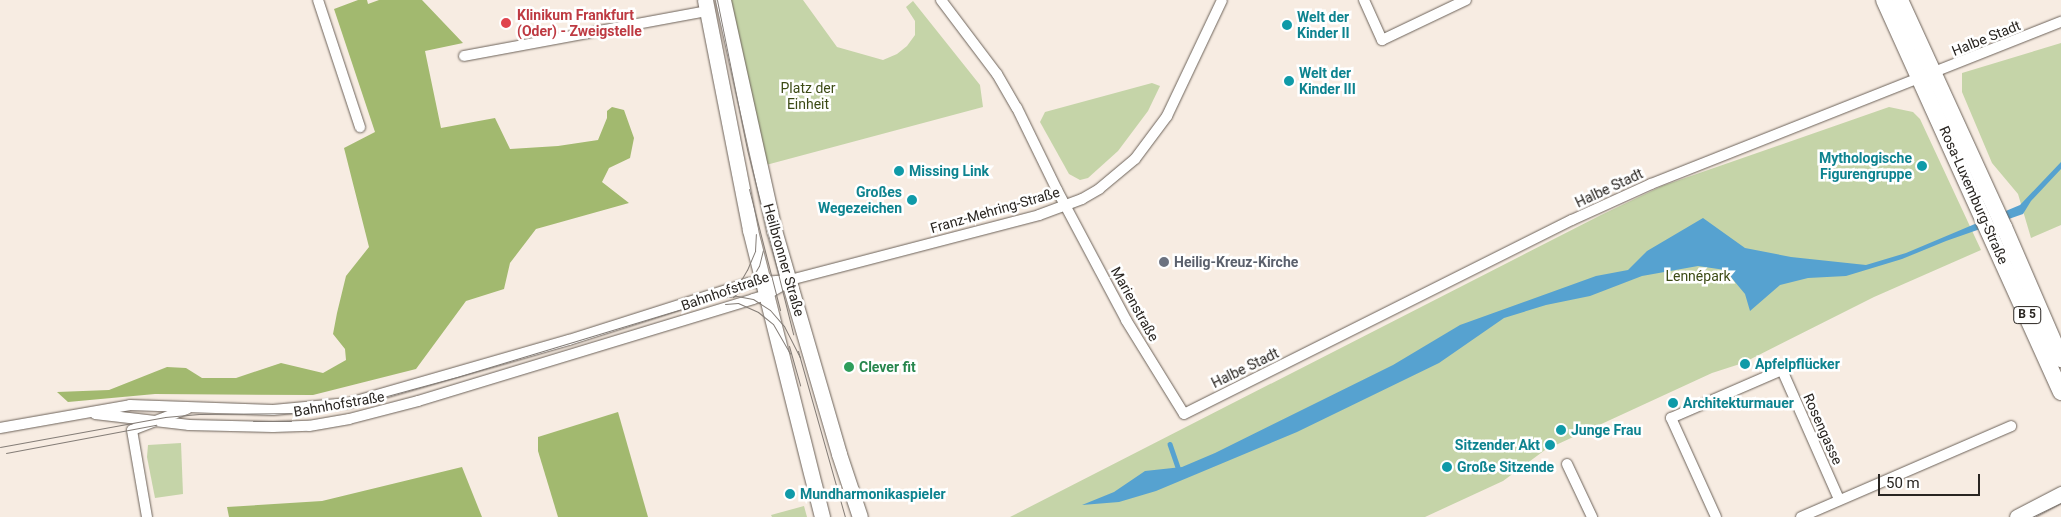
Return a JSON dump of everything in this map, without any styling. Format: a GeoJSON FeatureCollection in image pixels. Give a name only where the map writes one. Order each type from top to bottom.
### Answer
{"type":"FeatureCollection","features":[{"type":"Feature","properties":{"kind":"main road","name":"Rosa-Luxemburg-Straße"},"geometry":{"type":"LineString","coordinates":[[1884,0],[1927,76]]}},
{"type":"Feature","properties":{"kind":"main road","name":"Rosa-Luxemburg-Straße"},"geometry":{"type":"LineString","coordinates":[[1900,0],[1927,76],[2000,236],[2061,359]]}},
{"type":"Feature","properties":{"kind":"main road","name":"Rosa-Luxemburg-Straße"},"geometry":{"type":"LineString","coordinates":[[2000,236],[2061,392]]}},
{"type":"Feature","properties":{"kind":"street"},"geometry":{"type":"LineString","coordinates":[[318,0],[360,127]]}},
{"type":"Feature","properties":{"kind":"street","name":"Heilbronner Straße"},"geometry":{"type":"LineString","coordinates":[[723,0],[774,230],[839,454],[860,517]]}},
{"type":"Feature","properties":{"kind":"street","name":"Marienstraße"},"geometry":{"type":"LineString","coordinates":[[941,0],[997,74],[1017,108],[1065,205],[1126,320],[1184,414]]}},
{"type":"Feature","properties":{"kind":"street","name":"Franz-Mehring-Straße"},"geometry":{"type":"LineString","coordinates":[[790,280],[1039,215],[1099,189],[1134,159],[1154,136],[1185,80],[1222,0]]}},
{"type":"Feature","properties":{"kind":"street"},"geometry":{"type":"LineString","coordinates":[[1364,0],[1382,40],[1466,0]]}},
{"type":"Feature","properties":{"kind":"street"},"geometry":{"type":"LineString","coordinates":[[464,56],[706,5]]}},
{"type":"Feature","properties":{"kind":"street","name":"Heilbronner Straße"},"geometry":{"type":"LineString","coordinates":[[706,5],[764,288],[822,517]]}},
{"type":"Feature","properties":{"kind":"street","name":"Halbe Stadt"},"geometry":{"type":"LineString","coordinates":[[1184,414],[1572,220],[1651,184],[2061,22]]}},
{"type":"Feature","properties":{"kind":"street","name":"Bahnhofstraße"},"geometry":{"type":"LineString","coordinates":[[85,413],[154,422],[309,426],[367,415],[790,280]]}},
{"type":"Feature","properties":{"kind":"street","name":"Bahnhofstraße"},"geometry":{"type":"LineString","coordinates":[[0,428],[130,405],[273,410],[349,403],[764,288]]}},
{"type":"Feature","properties":{"kind":"street","name":"Rosengasse"},"geometry":{"type":"LineString","coordinates":[[1716,517],[1671,418],[1782,370],[1839,500]]}},
{"type":"Feature","properties":{"kind":"street","name":"Bahnhofstraße"},"geometry":{"type":"LineString","coordinates":[[147,517],[132,430],[192,407]]}},
{"type":"Feature","properties":{"kind":"street"},"geometry":{"type":"LineString","coordinates":[[1801,517],[2011,426]]}},
{"type":"Feature","properties":{"kind":"street"},"geometry":{"type":"LineString","coordinates":[[1567,464],[1592,517]]}},
{"type":"Feature","properties":{"kind":"street"},"geometry":{"type":"LineString","coordinates":[[2017,517],[2061,494]]}},
{"type":"Feature","properties":{"kind":"green space"},"geometry":{"type":"Polygon","coordinates":[[[358,0],[367,0],[368,4],[379,0],[422,0],[463,43],[425,51],[441,128],[495,118],[510,149],[558,146],[598,140],[607,118],[607,111],[612,107],[624,110],[634,138],[630,158],[609,168],[602,182],[629,203],[536,229],[510,263],[504,289],[466,301],[416,369],[313,395],[155,394],[68,402],[57,392],[109,390],[167,367],[186,368],[202,378],[236,378],[281,363],[323,373],[346,360],[345,349],[333,334],[337,313],[346,276],[369,247],[344,148],[375,132],[334,9],[358,0]]]}},
{"type":"Feature","properties":{"kind":"green space","name":"Platz der Einheit"},"geometry":{"type":"Polygon","coordinates":[[[729,0],[803,0],[837,47],[883,60],[897,54],[907,46],[915,35],[915,21],[906,7],[913,1],[980,85],[983,107],[766,165],[729,0]]]}},
{"type":"Feature","properties":{"kind":"green space"},"geometry":{"type":"Polygon","coordinates":[[[2061,43],[2061,225],[2031,238],[2018,194],[1992,163],[1962,92],[1962,73],[2061,43]]]}},
{"type":"Feature","properties":{"kind":"green space"},"geometry":{"type":"Polygon","coordinates":[[[1152,83],[1160,86],[1148,111],[1118,151],[1088,178],[1080,180],[1069,174],[1040,122],[1045,112],[1152,83]]]}},
{"type":"Feature","properties":{"kind":"green space","name":"Lennépark"},"geometry":{"type":"Polygon","coordinates":[[[1889,107],[1913,112],[1920,119],[1981,250],[1874,297],[1743,363],[1712,373],[1545,450],[1503,481],[1425,517],[1010,517],[1601,215],[1662,186],[1889,107]]]}},
{"type":"Feature","properties":{"kind":"green space"},"geometry":{"type":"Polygon","coordinates":[[[618,412],[648,517],[558,517],[538,451],[538,437],[618,412]]]}},
{"type":"Feature","properties":{"kind":"green space"},"geometry":{"type":"Polygon","coordinates":[[[181,443],[183,494],[155,498],[147,457],[148,445],[181,443]]]}},
{"type":"Feature","properties":{"kind":"green space"},"geometry":{"type":"Polygon","coordinates":[[[462,467],[482,517],[229,517],[227,507],[322,501],[462,467]]]}},
{"type":"Feature","properties":{"kind":"green space"},"geometry":{"type":"Polygon","coordinates":[[[804,506],[807,517],[772,517],[771,515],[804,506]]]}},
{"type":"Feature","properties":{"kind":"water"},"geometry":{"type":"Polygon","coordinates":[[[2061,162],[2061,169],[2031,201],[2023,214],[1946,241],[1902,259],[1846,276],[1808,278],[1780,285],[1750,311],[1745,294],[1725,270],[1698,266],[1642,276],[1590,296],[1546,305],[1504,318],[1439,363],[1297,432],[1156,491],[1119,502],[1082,505],[1114,492],[1145,471],[1182,467],[1215,453],[1393,365],[1460,325],[1596,276],[1628,270],[1647,251],[1703,218],[1745,248],[1791,257],[1866,265],[1906,253],[2020,205],[2061,162]]]}},
{"type":"Feature","properties":{"kind":"waterway"},"geometry":{"type":"LineString","coordinates":[[1170,444],[1178,467]]}},
{"type":"Feature","properties":{"kind":"tram line"},"geometry":{"type":"LineString","coordinates":[[717,0],[747,149],[793,334]]}},
{"type":"Feature","properties":{"kind":"tram line"},"geometry":{"type":"LineString","coordinates":[[749,189],[780,310]]}},
{"type":"Feature","properties":{"kind":"tram line"},"geometry":{"type":"LineString","coordinates":[[730,291],[737,287],[747,270],[755,251],[756,234]]}},
{"type":"Feature","properties":{"kind":"tram line"},"geometry":{"type":"LineString","coordinates":[[733,297],[749,283],[759,266],[763,250]]}},
{"type":"Feature","properties":{"kind":"tram line"},"geometry":{"type":"LineString","coordinates":[[0,447],[165,417],[199,414],[308,413],[343,408],[457,377],[718,298],[737,296],[753,299],[770,310],[784,326],[800,357]]}},
{"type":"Feature","properties":{"kind":"tram line"},"geometry":{"type":"LineString","coordinates":[[725,304],[738,303],[758,312],[773,324],[790,353]]}},
{"type":"Feature","properties":{"kind":"tram line"},"geometry":{"type":"LineString","coordinates":[[789,346],[800,385]]}},
{"type":"Feature","properties":{"kind":"tram line"},"geometry":{"type":"LineString","coordinates":[[798,351],[845,517]]}},
{"type":"Feature","properties":{"kind":"tram line"},"geometry":{"type":"LineString","coordinates":[[253,421],[291,421]]}},
{"type":"Feature","properties":{"kind":"tram line"},"geometry":{"type":"LineString","coordinates":[[6,453],[156,425]]}},
{"type":"Feature","properties":{"kind":"tram line"},"geometry":{"type":"LineString","coordinates":[[2032,517],[2061,503]]}},
{"type":"Feature","properties":{"kind":"place","name":"Klinikum Frankfurt (Oder) - Zweigstelle"},"geometry":{"type":"Point","coordinates":[506,23]}},
{"type":"Feature","properties":{"kind":"place","name":"Welt der Kinder II"},"geometry":{"type":"Point","coordinates":[1287,25]}},
{"type":"Feature","properties":{"kind":"place","name":"Welt der Kinder III"},"geometry":{"type":"Point","coordinates":[1289,81]}},
{"type":"Feature","properties":{"kind":"place","name":"Mythologische Figurengruppe"},"geometry":{"type":"Point","coordinates":[1922,166]}},
{"type":"Feature","properties":{"kind":"place","name":"Missing Link"},"geometry":{"type":"Point","coordinates":[899,171]}},
{"type":"Feature","properties":{"kind":"place","name":"Großes Wegezeichen"},"geometry":{"type":"Point","coordinates":[912,200]}},
{"type":"Feature","properties":{"kind":"place","name":"Heilig-Kreuz-Kirche"},"geometry":{"type":"Point","coordinates":[1164,262]}},
{"type":"Feature","properties":{"kind":"place","name":"Apfelpflücker"},"geometry":{"type":"Point","coordinates":[1745,364]}},
{"type":"Feature","properties":{"kind":"place","name":"Clever fit"},"geometry":{"type":"Point","coordinates":[849,367]}},
{"type":"Feature","properties":{"kind":"place","name":"Architekturmauer"},"geometry":{"type":"Point","coordinates":[1673,403]}},
{"type":"Feature","properties":{"kind":"place","name":"Junge Frau"},"geometry":{"type":"Point","coordinates":[1561,430]}},
{"type":"Feature","properties":{"kind":"place","name":"Sitzender Akt"},"geometry":{"type":"Point","coordinates":[1550,445]}},
{"type":"Feature","properties":{"kind":"place","name":"Große Sitzende"},"geometry":{"type":"Point","coordinates":[1447,467]}},
{"type":"Feature","properties":{"kind":"place","name":"Mundharmonikaspieler"},"geometry":{"type":"Point","coordinates":[790,494]}}]}
